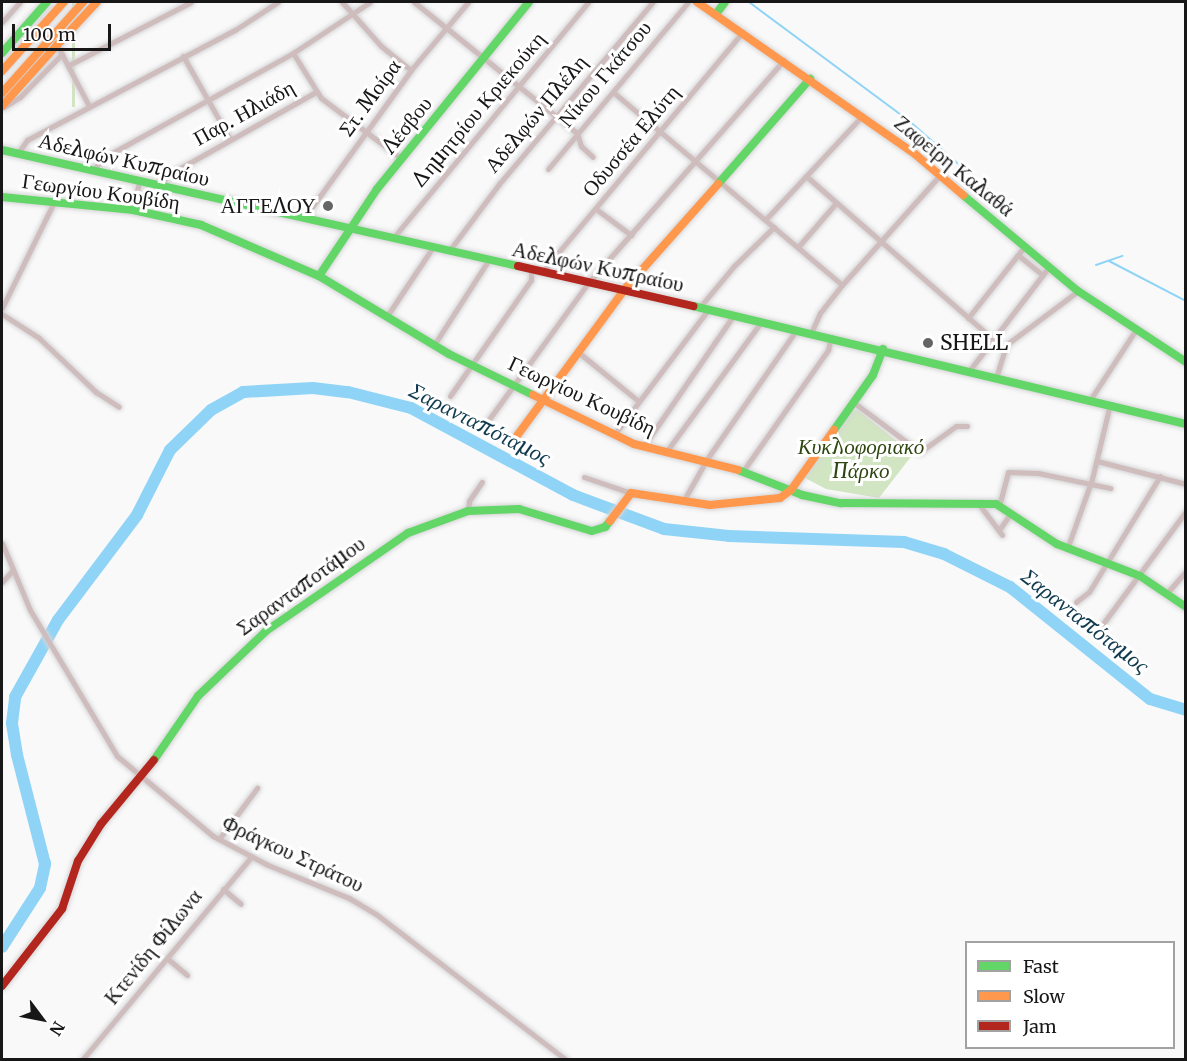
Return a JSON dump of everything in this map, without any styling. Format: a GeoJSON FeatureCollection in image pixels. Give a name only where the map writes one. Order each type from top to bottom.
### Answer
{"type":"FeatureCollection","features":[{"type":"Feature","properties":{"kind":"main road"},"geometry":{"type":"LineString","coordinates":[[2,52],[47,2]]}},
{"type":"Feature","properties":{"kind":"main road"},"geometry":{"type":"LineString","coordinates":[[2,71],[64,2]]}},
{"type":"Feature","properties":{"kind":"main road"},"geometry":{"type":"LineString","coordinates":[[2,93],[84,2]]}},
{"type":"Feature","properties":{"kind":"main road"},"geometry":{"type":"LineString","coordinates":[[2,107],[97,2]]}},
{"type":"Feature","properties":{"kind":"main road","name":"Λέσβου"},"geometry":{"type":"LineString","coordinates":[[320,276],[349,229],[402,159],[529,2]]}},
{"type":"Feature","properties":{"kind":"main road","name":"Ζαφείρη Καλαθά"},"geometry":{"type":"LineString","coordinates":[[697,2],[744,31],[941,174],[1048,268],[1135,331],[1185,362]]}},
{"type":"Feature","properties":{"kind":"main road"},"geometry":{"type":"LineString","coordinates":[[716,14],[725,2]]}},
{"type":"Feature","properties":{"kind":"main road"},"geometry":{"type":"LineString","coordinates":[[514,440],[542,398],[624,291],[810,79]]}},
{"type":"Feature","properties":{"kind":"main road","name":"Αδελφών Κυπραίου"},"geometry":{"type":"LineString","coordinates":[[2,150],[531,271],[797,329],[1185,424]]}},
{"type":"Feature","properties":{"kind":"main road","name":"Γεωργίου Κουβίδη"},"geometry":{"type":"LineString","coordinates":[[2,198],[133,210],[201,225],[320,276],[434,345],[614,435],[643,447],[707,459],[790,489],[841,503],[878,506],[978,503],[999,506],[1067,549],[1140,576],[1185,607]]}},
{"type":"Feature","properties":{"kind":"main road"},"geometry":{"type":"LineString","coordinates":[[631,493],[684,500],[744,504],[774,500],[790,489],[873,375],[883,349]]}},
{"type":"Feature","properties":{"kind":"main road","name":"Σαρανταποτάμου"},"geometry":{"type":"LineString","coordinates":[[2,986],[62,909],[82,853],[198,696],[253,640],[408,533],[468,512],[519,509],[583,531],[605,527],[620,504],[631,493]]}},
{"type":"Feature","properties":{"kind":"street"},"geometry":{"type":"LineString","coordinates":[[2,22],[4,14],[20,2]]}},
{"type":"Feature","properties":{"kind":"street"},"geometry":{"type":"LineString","coordinates":[[69,65],[191,2]]}},
{"type":"Feature","properties":{"kind":"street"},"geometry":{"type":"LineString","coordinates":[[18,153],[27,140],[235,30],[278,2]]}},
{"type":"Feature","properties":{"kind":"street"},"geometry":{"type":"LineString","coordinates":[[342,2],[353,16],[411,70]]}},
{"type":"Feature","properties":{"kind":"street"},"geometry":{"type":"LineString","coordinates":[[93,170],[103,158],[293,53],[353,16],[370,2]]}},
{"type":"Feature","properties":{"kind":"street"},"geometry":{"type":"LineString","coordinates":[[414,2],[577,134],[581,146],[593,157]]}},
{"type":"Feature","properties":{"kind":"street","name":"Στ. Μοίρα"},"geometry":{"type":"LineString","coordinates":[[304,218],[411,70],[468,2]]}},
{"type":"Feature","properties":{"kind":"street","name":"Δημητρίου Κριεκούκη"},"geometry":{"type":"LineString","coordinates":[[393,238],[588,2]]}},
{"type":"Feature","properties":{"kind":"street","name":"Αδελφών Πλέλη"},"geometry":{"type":"LineString","coordinates":[[449,251],[554,117],[653,2]]}},
{"type":"Feature","properties":{"kind":"street","name":"Νίκου Γκάτσου"},"geometry":{"type":"LineString","coordinates":[[548,169],[688,2]]}},
{"type":"Feature","properties":{"kind":"street","name":"Οδυσσέα Ελύτη"},"geometry":{"type":"LineString","coordinates":[[542,272],[744,31]]}},
{"type":"Feature","properties":{"kind":"street"},"geometry":{"type":"LineString","coordinates":[[57,45],[89,106]]}},
{"type":"Feature","properties":{"kind":"street"},"geometry":{"type":"LineString","coordinates":[[293,53],[316,92],[402,159]]}},
{"type":"Feature","properties":{"kind":"street"},"geometry":{"type":"LineString","coordinates":[[2,107],[20,97],[62,54]]}},
{"type":"Feature","properties":{"kind":"street"},"geometry":{"type":"LineString","coordinates":[[183,56],[230,140]]}},
{"type":"Feature","properties":{"kind":"street"},"geometry":{"type":"LineString","coordinates":[[487,422],[512,383],[588,283],[784,60]]}},
{"type":"Feature","properties":{"kind":"street","name":"Παρ. Ηλιάδη"},"geometry":{"type":"LineString","coordinates":[[160,186],[168,175],[316,92]]}},
{"type":"Feature","properties":{"kind":"street"},"geometry":{"type":"LineString","coordinates":[[613,92],[842,285]]}},
{"type":"Feature","properties":{"kind":"street"},"geometry":{"type":"LineString","coordinates":[[766,219],[862,116]]}},
{"type":"Feature","properties":{"kind":"street"},"geometry":{"type":"LineString","coordinates":[[811,333],[820,312],[842,285],[941,174]]}},
{"type":"Feature","properties":{"kind":"street"},"geometry":{"type":"LineString","coordinates":[[806,176],[993,339]]}},
{"type":"Feature","properties":{"kind":"street"},"geometry":{"type":"LineString","coordinates":[[133,210],[139,182]]}},
{"type":"Feature","properties":{"kind":"street"},"geometry":{"type":"LineString","coordinates":[[2,308],[54,202]]}},
{"type":"Feature","properties":{"kind":"street"},"geometry":{"type":"LineString","coordinates":[[798,247],[836,203]]}},
{"type":"Feature","properties":{"kind":"street"},"geometry":{"type":"LineString","coordinates":[[596,208],[631,235]]}},
{"type":"Feature","properties":{"kind":"street"},"geometry":{"type":"LineString","coordinates":[[699,308],[734,266],[774,227]]}},
{"type":"Feature","properties":{"kind":"street"},"geometry":{"type":"LineString","coordinates":[[968,318],[1024,247]]}},
{"type":"Feature","properties":{"kind":"street"},"geometry":{"type":"LineString","coordinates":[[387,316],[433,248]]}},
{"type":"Feature","properties":{"kind":"street"},"geometry":{"type":"LineString","coordinates":[[1018,255],[1043,275]]}},
{"type":"Feature","properties":{"kind":"street"},"geometry":{"type":"LineString","coordinates":[[434,345],[488,261]]}},
{"type":"Feature","properties":{"kind":"street"},"geometry":{"type":"LineString","coordinates":[[969,371],[1048,268]]}},
{"type":"Feature","properties":{"kind":"street"},"geometry":{"type":"LineString","coordinates":[[450,396],[531,280],[531,271]]}},
{"type":"Feature","properties":{"kind":"street"},"geometry":{"type":"LineString","coordinates":[[996,378],[1006,345],[1078,291]]}},
{"type":"Feature","properties":{"kind":"street"},"geometry":{"type":"LineString","coordinates":[[614,435],[637,400],[708,310]]}},
{"type":"Feature","properties":{"kind":"street"},"geometry":{"type":"LineString","coordinates":[[2,314],[39,338],[96,392],[119,407]]}},
{"type":"Feature","properties":{"kind":"street"},"geometry":{"type":"LineString","coordinates":[[643,447],[733,316]]}},
{"type":"Feature","properties":{"kind":"street"},"geometry":{"type":"LineString","coordinates":[[666,452],[761,322]]}},
{"type":"Feature","properties":{"kind":"street"},"geometry":{"type":"LineString","coordinates":[[684,500],[707,459],[797,329]]}},
{"type":"Feature","properties":{"kind":"street"},"geometry":{"type":"LineString","coordinates":[[1090,400],[1135,331]]}},
{"type":"Feature","properties":{"kind":"street"},"geometry":{"type":"LineString","coordinates":[[743,471],[828,350],[831,337]]}},
{"type":"Feature","properties":{"kind":"street"},"geometry":{"type":"LineString","coordinates":[[577,352],[637,400]]}},
{"type":"Feature","properties":{"kind":"street"},"geometry":{"type":"LineString","coordinates":[[852,402],[920,452],[956,426],[967,426]]}},
{"type":"Feature","properties":{"kind":"street"},"geometry":{"type":"LineString","coordinates":[[1067,549],[1090,484],[1110,404]]}},
{"type":"Feature","properties":{"kind":"street"},"geometry":{"type":"LineString","coordinates":[[1096,461],[1185,484]]}},
{"type":"Feature","properties":{"kind":"street"},"geometry":{"type":"LineString","coordinates":[[999,506],[1008,472],[1038,473],[1110,488]]}},
{"type":"Feature","properties":{"kind":"street"},"geometry":{"type":"LineString","coordinates":[[1076,602],[1089,592],[1160,476]]}},
{"type":"Feature","properties":{"kind":"street"},"geometry":{"type":"LineString","coordinates":[[584,477],[631,493]]}},
{"type":"Feature","properties":{"kind":"street"},"geometry":{"type":"LineString","coordinates":[[468,512],[469,501],[482,482]]}},
{"type":"Feature","properties":{"kind":"street"},"geometry":{"type":"LineString","coordinates":[[978,503],[1000,532],[1011,513]]}},
{"type":"Feature","properties":{"kind":"street"},"geometry":{"type":"LineString","coordinates":[[1102,624],[1140,576],[1185,511]]}},
{"type":"Feature","properties":{"kind":"street","name":"Φράγκου Στράτου"},"geometry":{"type":"LineString","coordinates":[[2,543],[12,571],[41,629],[110,748],[219,839],[251,857],[360,904],[566,1059]]}},
{"type":"Feature","properties":{"kind":"street"},"geometry":{"type":"LineString","coordinates":[[2,582],[12,571]]}},
{"type":"Feature","properties":{"kind":"street"},"geometry":{"type":"LineString","coordinates":[[1167,593],[1185,571]]}},
{"type":"Feature","properties":{"kind":"street"},"geometry":{"type":"LineString","coordinates":[[219,839],[257,788]]}},
{"type":"Feature","properties":{"kind":"street","name":"Κτενίδη Φίλωνα"},"geometry":{"type":"LineString","coordinates":[[82,1059],[251,857]]}},
{"type":"Feature","properties":{"kind":"street"},"geometry":{"type":"LineString","coordinates":[[223,889],[241,904]]}},
{"type":"Feature","properties":{"kind":"street"},"geometry":{"type":"LineString","coordinates":[[168,959],[187,975]]}},
{"type":"Feature","properties":{"kind":"green space"},"geometry":{"type":"Polygon","coordinates":[[[72,2],[75,2],[75,107],[72,107],[72,2]]]}},
{"type":"Feature","properties":{"kind":"green space","name":"Κυκλοφοριακό Πάρκο"},"geometry":{"type":"Polygon","coordinates":[[[858,410],[913,454],[879,498],[826,489],[805,478],[806,470],[850,411],[858,410]]]}},
{"type":"Feature","properties":{"kind":"waterway"},"geometry":{"type":"LineString","coordinates":[[749,2],[908,120],[1010,209]]}},
{"type":"Feature","properties":{"kind":"waterway"},"geometry":{"type":"LineString","coordinates":[[1096,265],[1122,256]]}},
{"type":"Feature","properties":{"kind":"waterway"},"geometry":{"type":"LineString","coordinates":[[1109,261],[1186,301]]}},
{"type":"Feature","properties":{"kind":"waterway","name":"Σαρανταπόταμος"},"geometry":{"type":"LineString","coordinates":[[2,947],[40,888],[45,864],[17,755],[12,723],[15,697],[58,620],[137,515],[170,450],[211,410],[243,392],[313,388],[348,392],[411,408],[573,495],[664,529],[729,536],[904,542],[944,554],[1010,587],[1150,699],[1186,710]]}},
{"type":"Feature","properties":{"kind":"traffic: fast"},"geometry":{"type":"LineString","coordinates":[[2,53],[47,2]]}},
{"type":"Feature","properties":{"kind":"traffic: fast"},"geometry":{"type":"LineString","coordinates":[[319,276],[377,189],[529,2]]}},
{"type":"Feature","properties":{"kind":"traffic: fast"},"geometry":{"type":"LineString","coordinates":[[716,14],[725,2]]}},
{"type":"Feature","properties":{"kind":"traffic: fast"},"geometry":{"type":"LineString","coordinates":[[718,184],[810,79]]}},
{"type":"Feature","properties":{"kind":"traffic: fast"},"geometry":{"type":"LineString","coordinates":[[2,150],[518,266]]}},
{"type":"Feature","properties":{"kind":"traffic: fast"},"geometry":{"type":"LineString","coordinates":[[963,195],[1078,291],[1186,362]]}},
{"type":"Feature","properties":{"kind":"traffic: fast"},"geometry":{"type":"LineString","coordinates":[[2,197],[133,210],[201,225],[319,276],[449,354],[533,395]]}},
{"type":"Feature","properties":{"kind":"traffic: fast"},"geometry":{"type":"LineString","coordinates":[[693,306],[1186,424]]}},
{"type":"Feature","properties":{"kind":"traffic: fast"},"geometry":{"type":"LineString","coordinates":[[834,430],[873,375],[883,349]]}},
{"type":"Feature","properties":{"kind":"traffic: fast"},"geometry":{"type":"LineString","coordinates":[[738,470],[802,495],[841,503],[996,504],[1057,544],[1140,576],[1186,607]]}},
{"type":"Feature","properties":{"kind":"traffic: fast"},"geometry":{"type":"LineString","coordinates":[[154,760],[198,696],[266,631],[408,533],[468,511],[519,509],[592,531],[605,527],[610,521]]}},
{"type":"Feature","properties":{"kind":"traffic: slow"},"geometry":{"type":"LineString","coordinates":[[2,71],[64,2]]}},
{"type":"Feature","properties":{"kind":"traffic: slow"},"geometry":{"type":"LineString","coordinates":[[2,93],[83,2]]}},
{"type":"Feature","properties":{"kind":"traffic: slow"},"geometry":{"type":"LineString","coordinates":[[57,45],[97,2]]}},
{"type":"Feature","properties":{"kind":"traffic: slow"},"geometry":{"type":"LineString","coordinates":[[697,2],[916,155],[963,195]]}},
{"type":"Feature","properties":{"kind":"traffic: slow"},"geometry":{"type":"LineString","coordinates":[[2,106],[57,45]]}},
{"type":"Feature","properties":{"kind":"traffic: slow"},"geometry":{"type":"LineString","coordinates":[[514,440],[624,290],[718,184]]}},
{"type":"Feature","properties":{"kind":"traffic: slow"},"geometry":{"type":"LineString","coordinates":[[533,395],[634,444],[738,470]]}},
{"type":"Feature","properties":{"kind":"traffic: slow"},"geometry":{"type":"LineString","coordinates":[[610,521],[631,493],[710,505],[780,498],[791,490],[834,430]]}},
{"type":"Feature","properties":{"kind":"traffic: jam"},"geometry":{"type":"LineString","coordinates":[[518,266],[693,306]]}},
{"type":"Feature","properties":{"kind":"traffic: jam"},"geometry":{"type":"LineString","coordinates":[[2,986],[62,909],[78,861],[101,824],[154,760]]}},
{"type":"Feature","properties":{"kind":"place","name":"ΑΓΓΕΛΟΥ"},"geometry":{"type":"Point","coordinates":[328,206]}},
{"type":"Feature","properties":{"kind":"place","name":"SHELL"},"geometry":{"type":"Point","coordinates":[928,343]}}]}
